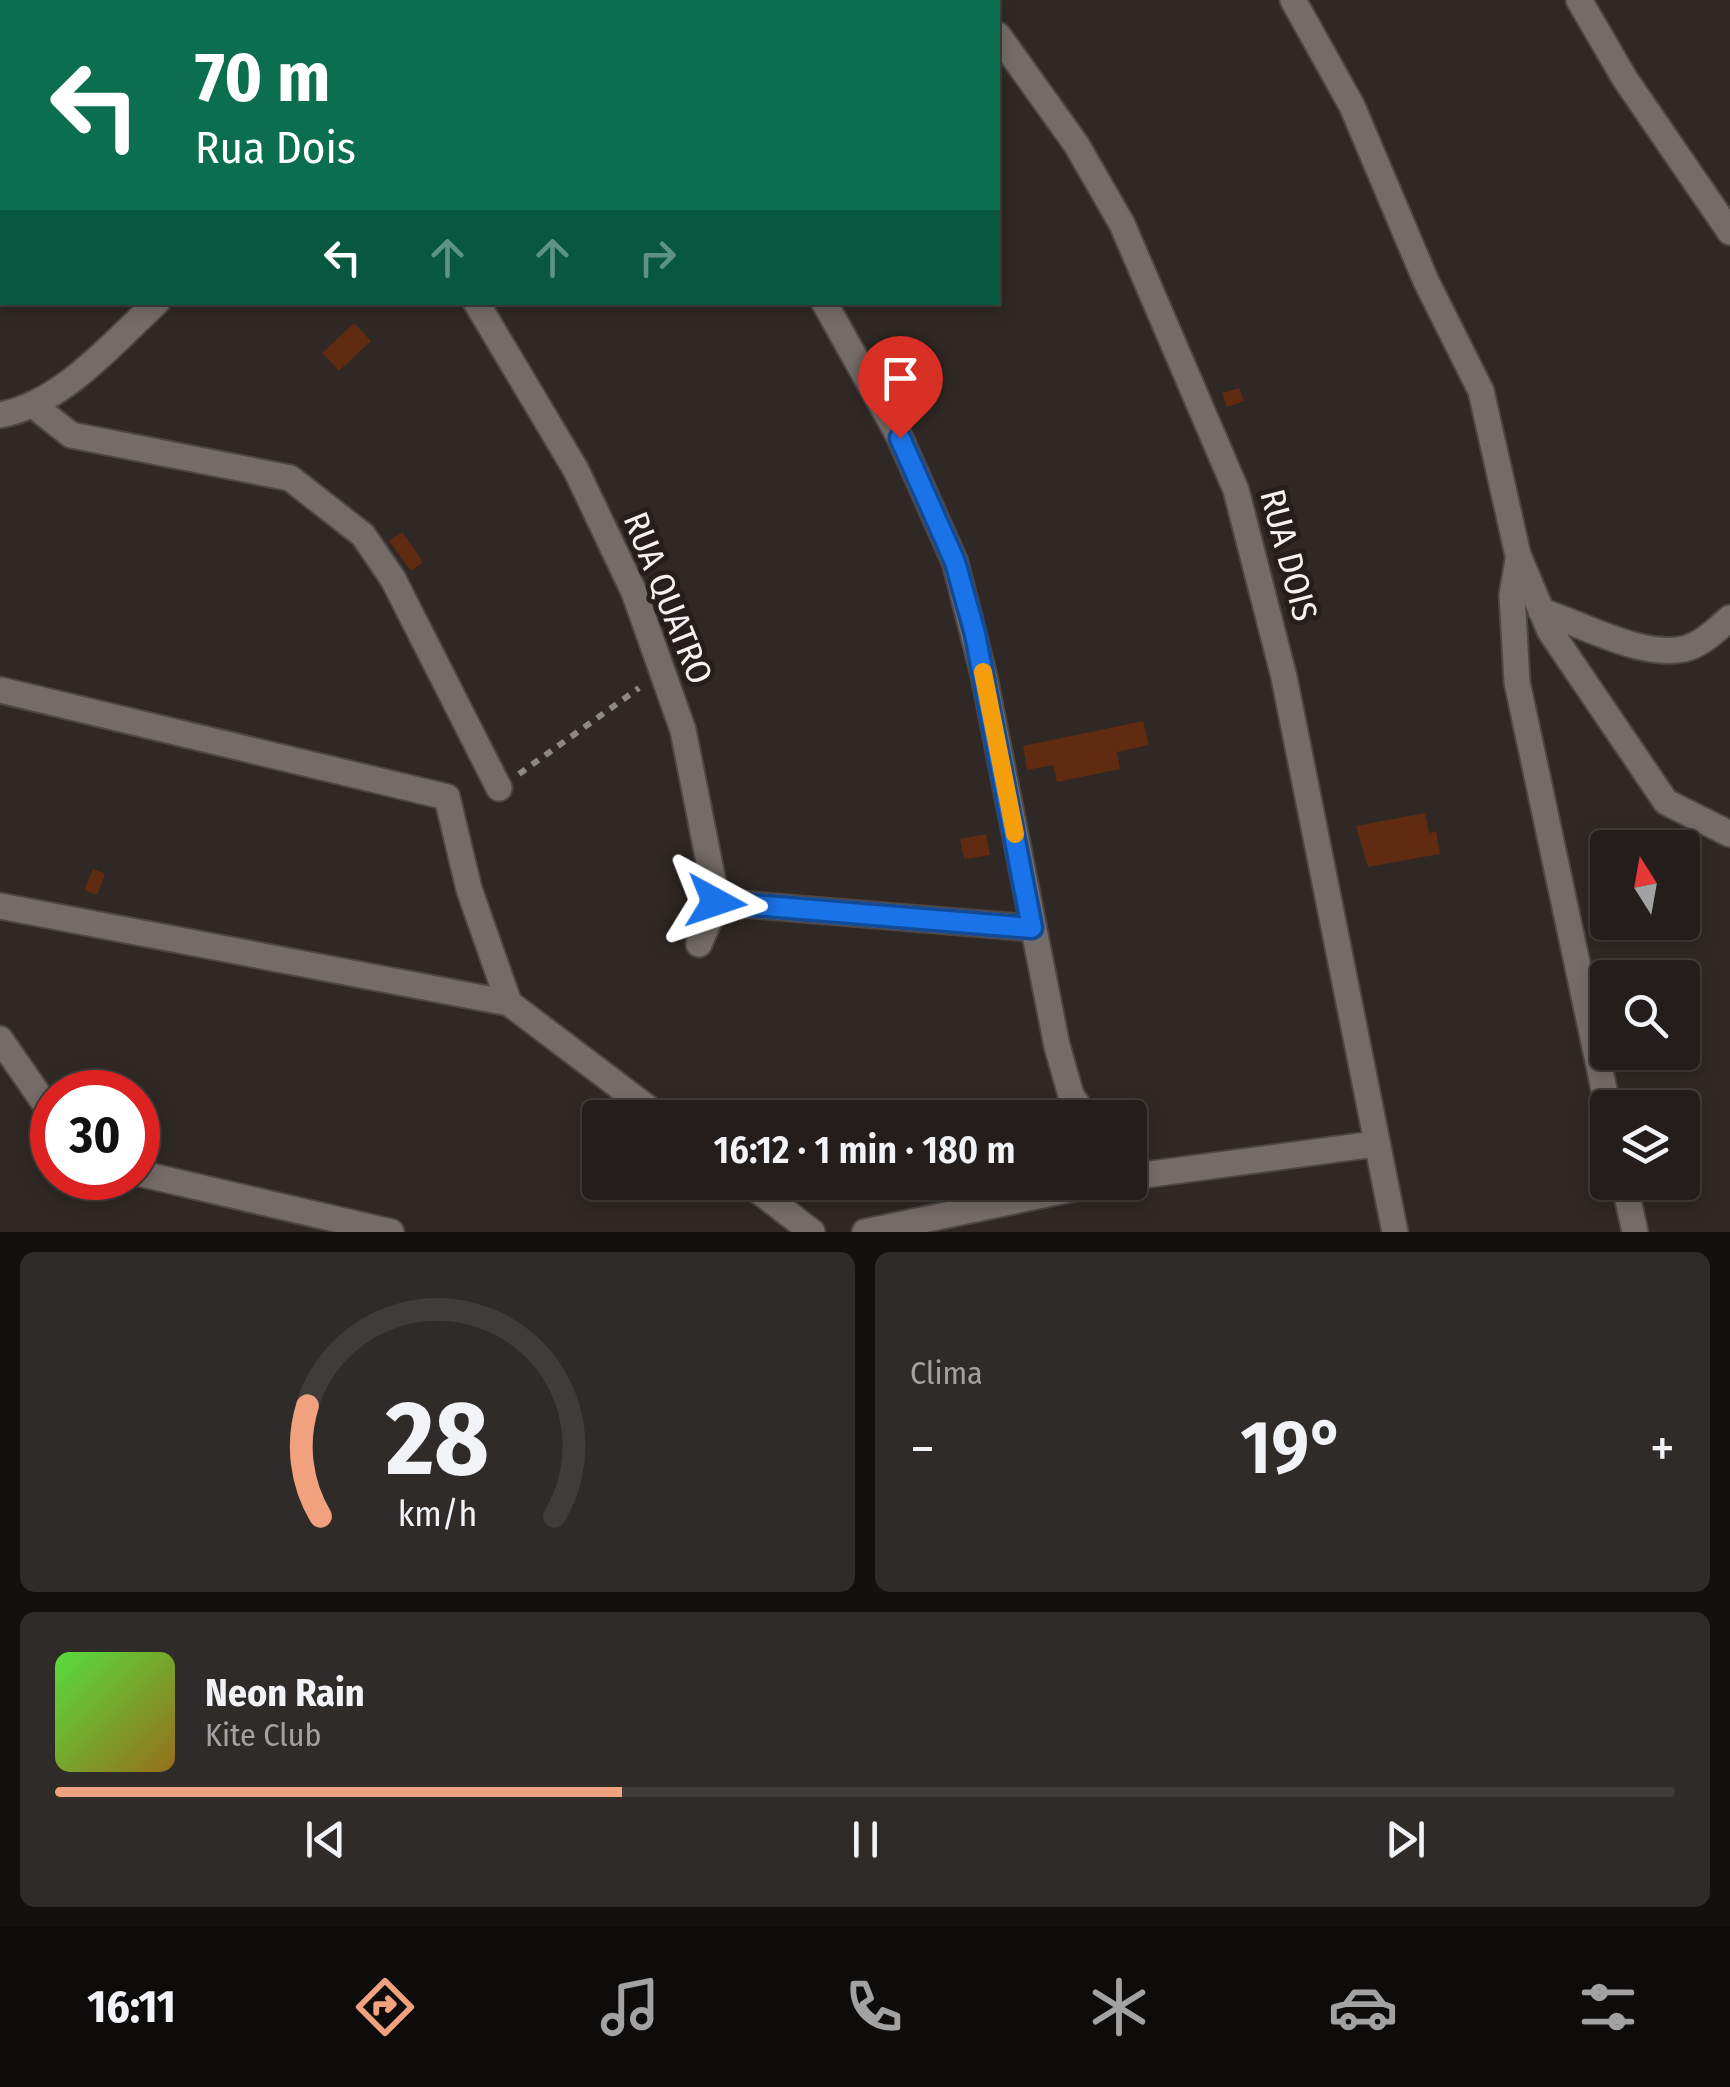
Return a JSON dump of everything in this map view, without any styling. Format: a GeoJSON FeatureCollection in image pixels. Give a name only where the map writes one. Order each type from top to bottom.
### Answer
{"type":"FeatureCollection","features":[{"type":"Feature","properties":{"kind":"street"},"geometry":{"type":"LineString","coordinates":[[1293,0],[1352,106],[1418,264],[1480,391],[1518,555],[1541,611],[1572,666],[1666,802],[1730,834]]}},
{"type":"Feature","properties":{"kind":"street"},"geometry":{"type":"LineString","coordinates":[[1579,0],[1625,80],[1730,232]]}},
{"type":"Feature","properties":{"kind":"street","name":"RUA DOIS"},"geometry":{"type":"LineString","coordinates":[[1000,38],[1076,144],[1122,224],[1236,490],[1284,677],[1395,1232]]}},
{"type":"Feature","properties":{"kind":"street","name":"RUA QUATRO"},"geometry":{"type":"LineString","coordinates":[[478,305],[576,470],[634,592],[683,730],[716,902]]}},
{"type":"Feature","properties":{"kind":"street"},"geometry":{"type":"LineString","coordinates":[[826,305],[900,438],[955,562],[984,676],[1032,928],[1066,1080],[1077,1100]]}},
{"type":"Feature","properties":{"kind":"street"},"geometry":{"type":"LineString","coordinates":[[0,415],[33,405],[152,307]]}},
{"type":"Feature","properties":{"kind":"street"},"geometry":{"type":"LineString","coordinates":[[33,405],[71,435],[290,478],[363,536],[393,579],[500,788]]}},
{"type":"Feature","properties":{"kind":"street"},"geometry":{"type":"LineString","coordinates":[[1518,555],[1512,595],[1518,682],[1604,1090]]}},
{"type":"Feature","properties":{"kind":"street"},"geometry":{"type":"LineString","coordinates":[[1541,611],[1632,644],[1668,650],[1694,645],[1730,618]]}},
{"type":"Feature","properties":{"kind":"street"},"geometry":{"type":"LineString","coordinates":[[0,690],[447,797],[469,889],[509,1003]]}},
{"type":"Feature","properties":{"kind":"street"},"geometry":{"type":"LineString","coordinates":[[699,944],[716,902],[1032,928]]}},
{"type":"Feature","properties":{"kind":"street"},"geometry":{"type":"LineString","coordinates":[[0,906],[509,1003],[637,1100]]}},
{"type":"Feature","properties":{"kind":"street"},"geometry":{"type":"LineString","coordinates":[[0,1039],[30,1082]]}},
{"type":"Feature","properties":{"kind":"street"},"geometry":{"type":"LineString","coordinates":[[1147,1170],[1375,1144]]}},
{"type":"Feature","properties":{"kind":"street"},"geometry":{"type":"LineString","coordinates":[[160,1177],[391,1232]]}},
{"type":"Feature","properties":{"kind":"street"},"geometry":{"type":"LineString","coordinates":[[770,1200],[812,1232]]}},
{"type":"Feature","properties":{"kind":"street"},"geometry":{"type":"LineString","coordinates":[[865,1232],[1019,1200]]}},
{"type":"Feature","properties":{"kind":"street"},"geometry":{"type":"LineString","coordinates":[[1628,1200],[1635,1232]]}},
{"type":"Feature","properties":{"kind":"path"},"geometry":{"type":"LineString","coordinates":[[500,788],[660,672]]}},
{"type":"Feature","properties":{"kind":"building"},"geometry":{"type":"Polygon","coordinates":[[[354,323],[371,341],[339,371],[322,353],[354,323]]]}},
{"type":"Feature","properties":{"kind":"building"},"geometry":{"type":"Polygon","coordinates":[[[1239,388],[1244,401],[1227,407],[1222,393],[1239,388]]]}},
{"type":"Feature","properties":{"kind":"building"},"geometry":{"type":"Polygon","coordinates":[[[402,532],[423,562],[411,571],[389,541],[402,532]]]}},
{"type":"Feature","properties":{"kind":"building"},"geometry":{"type":"Polygon","coordinates":[[[1143,721],[1149,745],[1117,752],[1120,769],[1057,782],[1053,765],[1027,770],[1023,746],[1143,721]]]}},
{"type":"Feature","properties":{"kind":"building"},"geometry":{"type":"Polygon","coordinates":[[[1425,813],[1429,833],[1436,831],[1440,854],[1368,867],[1356,826],[1425,813]]]}},
{"type":"Feature","properties":{"kind":"building"},"geometry":{"type":"Polygon","coordinates":[[[986,834],[990,855],[964,859],[960,839],[986,834]]]}},
{"type":"Feature","properties":{"kind":"building"},"geometry":{"type":"Polygon","coordinates":[[[93,869],[105,874],[97,895],[84,890],[93,869]]]}},
{"type":"Feature","properties":{"kind":"slow traffic"},"geometry":{"type":"LineString","coordinates":[[983,672],[1015,834]]}},
{"type":"Feature","properties":{"kind":"route"},"geometry":{"type":"LineString","coordinates":[[716,902],[1032,928],[975,634],[955,562],[900,438]]}}]}
